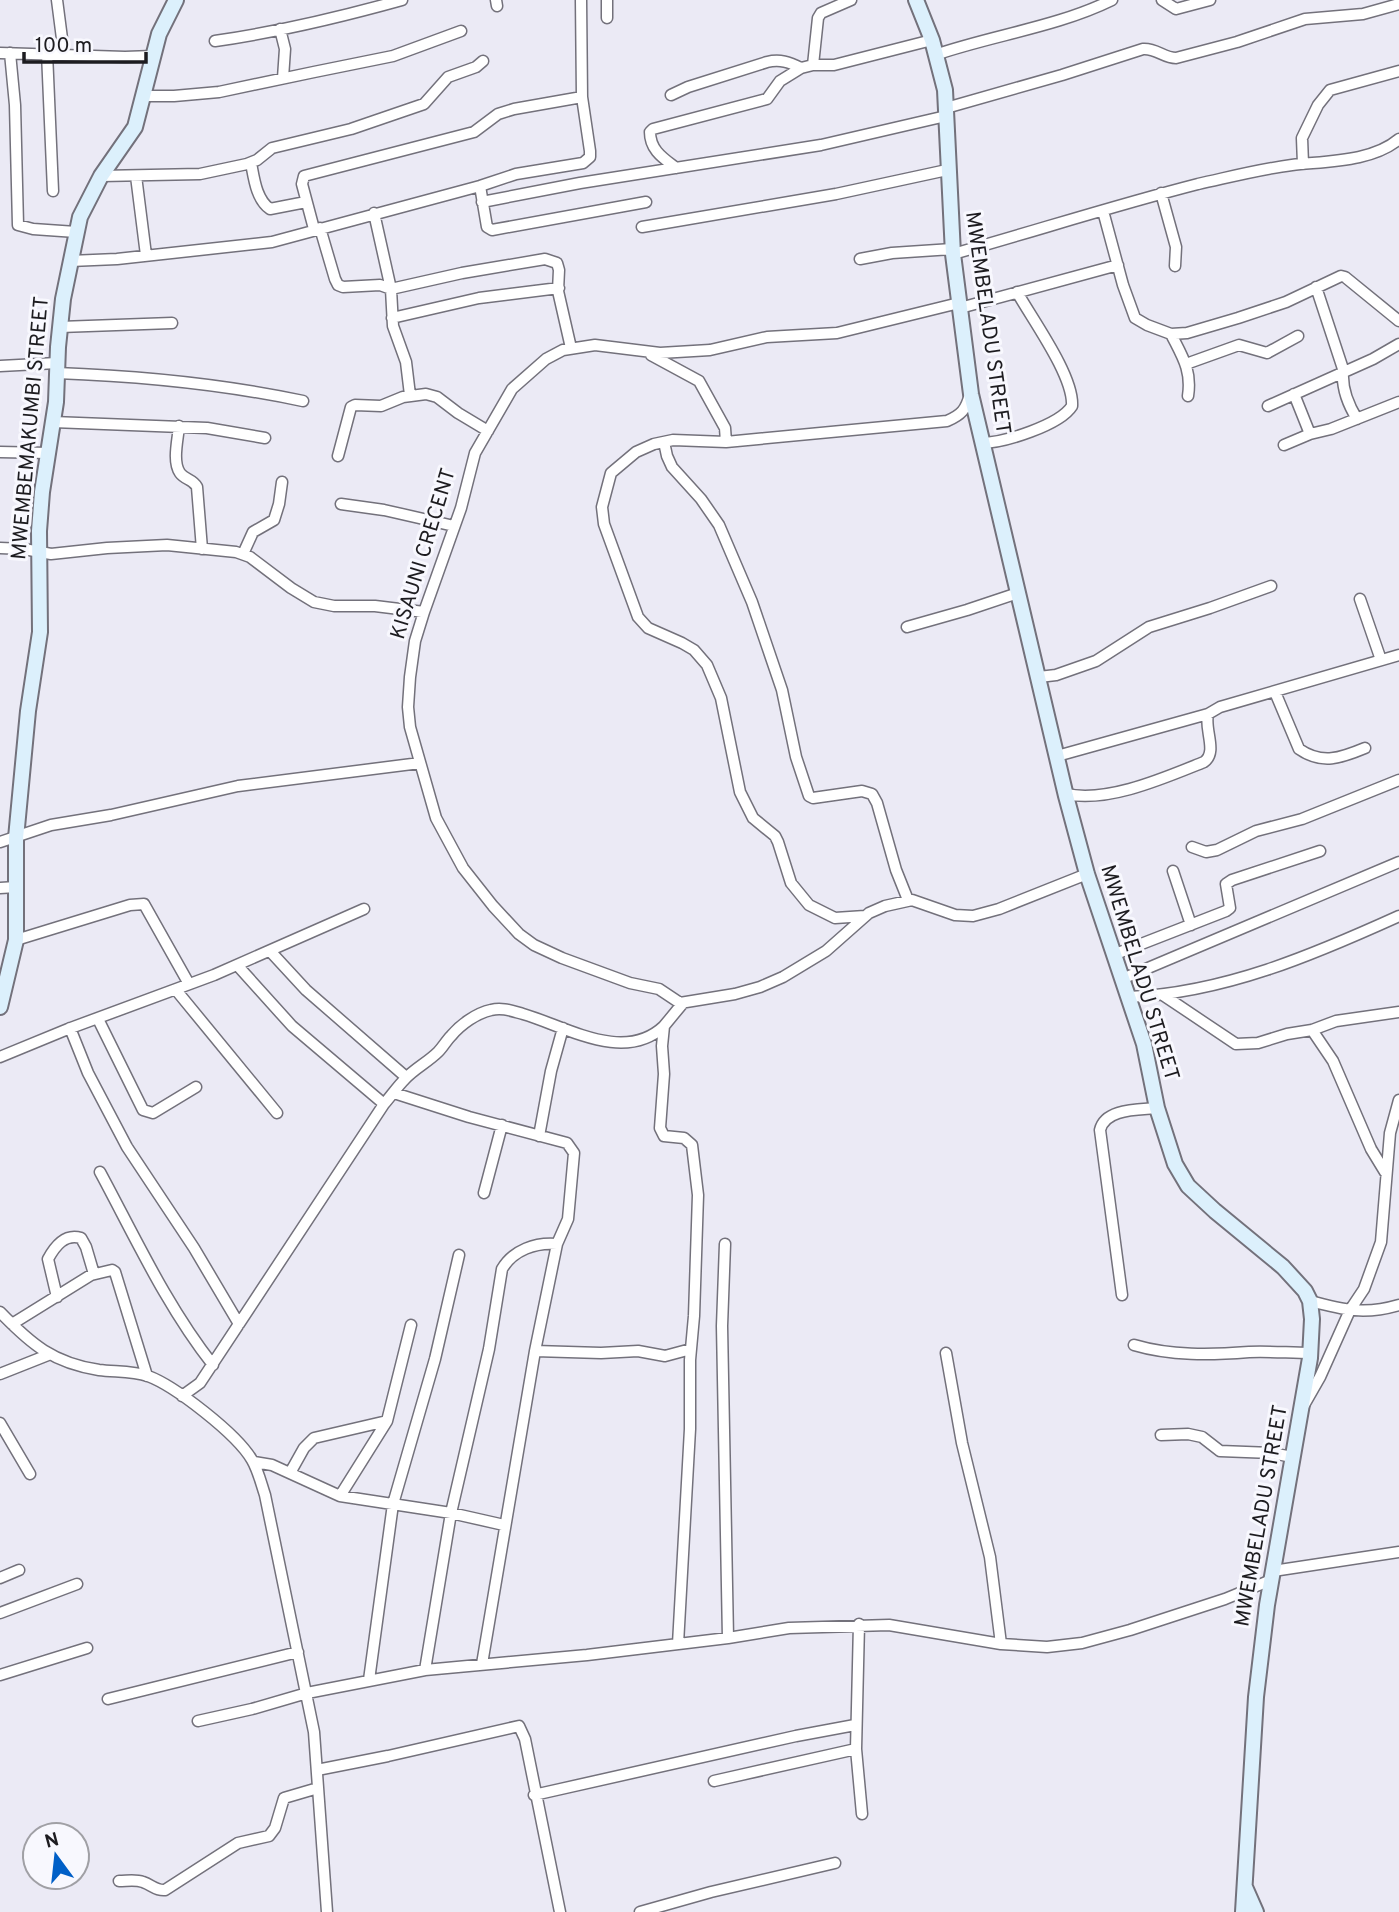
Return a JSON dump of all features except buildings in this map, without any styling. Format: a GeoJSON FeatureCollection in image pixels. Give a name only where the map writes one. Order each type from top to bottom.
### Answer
{"type":"FeatureCollection","features":[{"type":"Feature","properties":{"kind":"street"},"geometry":{"type":"LineString","coordinates":[[57,0],[64,54]]}},
{"type":"Feature","properties":{"kind":"street","name":"MWEMBEMAKUMBI STREET"},"geometry":{"type":"LineString","coordinates":[[0,1007],[16,940],[16,838],[28,711],[40,632],[41,588],[38,553],[53,422],[60,327],[70,261],[76,232],[88,198],[130,137],[140,114],[159,34],[176,0]]}},
{"type":"Feature","properties":{"kind":"street"},"geometry":{"type":"LineString","coordinates":[[215,41],[357,13],[402,0]]}},
{"type":"Feature","properties":{"kind":"street"},"geometry":{"type":"LineString","coordinates":[[70,261],[272,242],[516,174],[583,163],[590,151],[582,97],[581,0]]}},
{"type":"Feature","properties":{"kind":"street"},"geometry":{"type":"LineString","coordinates":[[607,0],[607,18]]}},
{"type":"Feature","properties":{"kind":"street"},"geometry":{"type":"LineString","coordinates":[[813,65],[818,18],[821,13],[851,0]]}},
{"type":"Feature","properties":{"kind":"street","name":"MWEMBELADU STREET"},"geometry":{"type":"LineString","coordinates":[[916,0],[932,40],[945,90],[952,252],[971,394],[981,443],[1087,874],[1144,1044],[1157,1108],[1175,1164],[1184,1180],[1215,1212],[1283,1267],[1305,1291],[1310,1301],[1310,1353],[1272,1575],[1256,1697],[1243,1912]]}},
{"type":"Feature","properties":{"kind":"street"},"geometry":{"type":"LineString","coordinates":[[935,55],[1056,20],[1112,0]]}},
{"type":"Feature","properties":{"kind":"street"},"geometry":{"type":"LineString","coordinates":[[1162,0],[1175,9],[1210,0]]}},
{"type":"Feature","properties":{"kind":"street"},"geometry":{"type":"LineString","coordinates":[[482,202],[821,145],[946,112],[1143,49],[1153,49],[1168,58],[1176,58],[1237,42],[1304,19],[1363,14],[1399,4]]}},
{"type":"Feature","properties":{"kind":"street"},"geometry":{"type":"LineString","coordinates":[[280,29],[285,58],[283,79]]}},
{"type":"Feature","properties":{"kind":"street"},"geometry":{"type":"LineString","coordinates":[[143,96],[195,95],[283,79],[393,56],[461,31]]}},
{"type":"Feature","properties":{"kind":"street"},"geometry":{"type":"LineString","coordinates":[[676,168],[653,147],[650,132],[653,129],[767,99],[780,81],[801,68],[834,65],[932,40]]}},
{"type":"Feature","properties":{"kind":"street"},"geometry":{"type":"LineString","coordinates":[[76,232],[33,229],[18,225],[15,105],[5,53],[153,56]]}},
{"type":"Feature","properties":{"kind":"street"},"geometry":{"type":"LineString","coordinates":[[47,53],[53,191]]}},
{"type":"Feature","properties":{"kind":"street"},"geometry":{"type":"LineString","coordinates":[[671,95],[688,87],[776,60],[801,68]]}},
{"type":"Feature","properties":{"kind":"street"},"geometry":{"type":"LineString","coordinates":[[101,176],[200,174],[251,163],[272,148],[351,129],[424,104],[449,77],[483,61]]}},
{"type":"Feature","properties":{"kind":"street"},"geometry":{"type":"LineString","coordinates":[[1303,164],[1303,138],[1318,105],[1330,90],[1399,71]]}},
{"type":"Feature","properties":{"kind":"street"},"geometry":{"type":"LineString","coordinates":[[571,348],[557,263],[545,259],[463,272],[391,289],[380,285],[338,285],[306,202],[302,184],[304,176],[474,132],[498,114],[514,109],[582,97]]}},
{"type":"Feature","properties":{"kind":"street"},"geometry":{"type":"LineString","coordinates":[[860,258],[892,253],[952,252],[1264,168],[1370,153],[1384,149],[1399,139]]}},
{"type":"Feature","properties":{"kind":"street"},"geometry":{"type":"LineString","coordinates":[[251,163],[265,206],[270,209],[306,202]]}},
{"type":"Feature","properties":{"kind":"street"},"geometry":{"type":"LineString","coordinates":[[642,227],[849,192],[947,170]]}},
{"type":"Feature","properties":{"kind":"street"},"geometry":{"type":"LineString","coordinates":[[136,176],[146,255]]}},
{"type":"Feature","properties":{"kind":"street"},"geometry":{"type":"LineString","coordinates":[[480,186],[487,227],[492,230],[646,202]]}},
{"type":"Feature","properties":{"kind":"street"},"geometry":{"type":"LineString","coordinates":[[1161,194],[1176,247],[1175,266]]}},
{"type":"Feature","properties":{"kind":"street"},"geometry":{"type":"LineString","coordinates":[[1103,211],[1135,318],[1171,334],[1186,333],[1286,302],[1337,277],[1345,277],[1399,321]]}},
{"type":"Feature","properties":{"kind":"street"},"geometry":{"type":"LineString","coordinates":[[374,213],[391,289],[392,318],[406,362],[410,395]]}},
{"type":"Feature","properties":{"kind":"street","name":"KISAUNI CRECENT"},"geometry":{"type":"LineString","coordinates":[[683,1003],[659,989],[630,983],[562,958],[534,945],[519,934],[488,900],[453,852],[436,818],[410,727],[408,694],[415,641],[461,508],[472,461],[502,403],[520,380],[546,359],[571,348],[595,345],[660,353],[710,350],[766,337],[837,333],[960,306],[1118,265]]}},
{"type":"Feature","properties":{"kind":"street"},"geometry":{"type":"LineString","coordinates":[[1316,287],[1344,373],[1343,382],[1350,409],[1357,419]]}},
{"type":"Feature","properties":{"kind":"street"},"geometry":{"type":"LineString","coordinates":[[392,318],[479,298],[559,288]]}},
{"type":"Feature","properties":{"kind":"street"},"geometry":{"type":"LineString","coordinates":[[981,443],[995,443],[1053,421],[1067,414],[1072,406],[1069,389],[1048,342],[1017,292]]}},
{"type":"Feature","properties":{"kind":"street"},"geometry":{"type":"LineString","coordinates":[[60,327],[172,323]]}},
{"type":"Feature","properties":{"kind":"street"},"geometry":{"type":"LineString","coordinates":[[1171,334],[1191,381],[1188,396]]}},
{"type":"Feature","properties":{"kind":"street"},"geometry":{"type":"LineString","coordinates":[[1186,364],[1239,345],[1267,353],[1297,336]]}},
{"type":"Feature","properties":{"kind":"street"},"geometry":{"type":"LineString","coordinates":[[1268,406],[1344,373],[1399,344]]}},
{"type":"Feature","properties":{"kind":"street"},"geometry":{"type":"LineString","coordinates":[[643,351],[699,380],[724,428],[726,442]]}},
{"type":"Feature","properties":{"kind":"street"},"geometry":{"type":"LineString","coordinates":[[0,366],[57,368],[244,390],[303,401]]}},
{"type":"Feature","properties":{"kind":"street"},"geometry":{"type":"LineString","coordinates":[[338,456],[351,407],[381,406],[410,395],[426,394],[437,397],[488,430]]}},
{"type":"Feature","properties":{"kind":"street"},"geometry":{"type":"LineString","coordinates":[[865,916],[841,919],[827,916],[809,905],[791,883],[775,836],[753,818],[740,792],[721,698],[713,675],[694,650],[648,628],[638,617],[611,545],[602,507],[611,473],[636,452],[664,442],[686,439],[726,442],[947,421],[966,409],[971,394]]}},
{"type":"Feature","properties":{"kind":"street"},"geometry":{"type":"LineString","coordinates":[[1294,394],[1310,434]]}},
{"type":"Feature","properties":{"kind":"street"},"geometry":{"type":"LineString","coordinates":[[1284,445],[1399,401]]}},
{"type":"Feature","properties":{"kind":"street"},"geometry":{"type":"LineString","coordinates":[[53,422],[207,428],[265,438]]}},
{"type":"Feature","properties":{"kind":"street"},"geometry":{"type":"LineString","coordinates":[[179,426],[177,469],[181,475],[195,482],[197,487],[202,548]]}},
{"type":"Feature","properties":{"kind":"street"},"geometry":{"type":"LineString","coordinates":[[664,442],[672,467],[701,499],[719,525],[744,581],[782,690],[796,757],[809,796],[813,798],[862,791],[872,794],[908,900]]}},
{"type":"Feature","properties":{"kind":"street"},"geometry":{"type":"LineString","coordinates":[[0,453],[48,453]]}},
{"type":"Feature","properties":{"kind":"street"},"geometry":{"type":"LineString","coordinates":[[243,554],[253,532],[274,520],[282,482]]}},
{"type":"Feature","properties":{"kind":"street"},"geometry":{"type":"LineString","coordinates":[[341,504],[384,510],[454,526]]}},
{"type":"Feature","properties":{"kind":"street"},"geometry":{"type":"LineString","coordinates":[[0,548],[51,554],[149,545],[243,554],[314,602],[334,606],[375,606],[424,611]]}},
{"type":"Feature","properties":{"kind":"street"},"geometry":{"type":"LineString","coordinates":[[1039,677],[1056,675],[1096,661],[1149,627],[1271,586]]}},
{"type":"Feature","properties":{"kind":"street"},"geometry":{"type":"LineString","coordinates":[[907,626],[1018,593]]}},
{"type":"Feature","properties":{"kind":"street"},"geometry":{"type":"LineString","coordinates":[[1360,599],[1381,660]]}},
{"type":"Feature","properties":{"kind":"street"},"geometry":{"type":"LineString","coordinates":[[1057,756],[1208,714],[1229,703],[1399,655]]}},
{"type":"Feature","properties":{"kind":"street"},"geometry":{"type":"LineString","coordinates":[[1275,692],[1299,749],[1306,754],[1331,760],[1365,748]]}},
{"type":"Feature","properties":{"kind":"street"},"geometry":{"type":"LineString","coordinates":[[1066,794],[1089,797],[1111,794],[1180,772],[1207,760],[1212,752],[1206,727],[1208,714]]}},
{"type":"Feature","properties":{"kind":"street"},"geometry":{"type":"LineString","coordinates":[[0,842],[51,825],[111,815],[238,786],[420,763]]}},
{"type":"Feature","properties":{"kind":"street"},"geometry":{"type":"LineString","coordinates":[[1192,847],[1206,852],[1217,850],[1256,831],[1302,818],[1399,780]]}},
{"type":"Feature","properties":{"kind":"street"},"geometry":{"type":"LineString","coordinates":[[1113,955],[1230,908],[1226,884],[1232,880],[1320,851]]}},
{"type":"Feature","properties":{"kind":"street"},"geometry":{"type":"LineString","coordinates":[[1122,979],[1399,862]]}},
{"type":"Feature","properties":{"kind":"street"},"geometry":{"type":"LineString","coordinates":[[1173,871],[1191,925]]}},
{"type":"Feature","properties":{"kind":"street"},"geometry":{"type":"LineString","coordinates":[[182,1396],[200,1383],[213,1365],[384,1104],[406,1077],[440,1051],[458,1028],[490,1010],[507,1009],[601,1041],[623,1042],[654,1034],[683,1003],[753,990],[783,977],[826,951],[865,916],[885,906],[908,900],[918,901],[955,915],[973,916],[999,909],[1087,874]]}},
{"type":"Feature","properties":{"kind":"street"},"geometry":{"type":"LineString","coordinates":[[0,888],[16,887]]}},
{"type":"Feature","properties":{"kind":"street"},"geometry":{"type":"LineString","coordinates":[[16,940],[130,905],[144,904],[189,984]]}},
{"type":"Feature","properties":{"kind":"street"},"geometry":{"type":"LineString","coordinates":[[0,1057],[70,1028],[176,990],[364,909]]}},
{"type":"Feature","properties":{"kind":"street"},"geometry":{"type":"LineString","coordinates":[[1129,997],[1163,995],[1241,979],[1331,946],[1399,916]]}},
{"type":"Feature","properties":{"kind":"street"},"geometry":{"type":"LineString","coordinates":[[270,951],[306,990],[406,1077]]}},
{"type":"Feature","properties":{"kind":"street"},"geometry":{"type":"LineString","coordinates":[[237,965],[292,1026],[384,1104]]}},
{"type":"Feature","properties":{"kind":"street"},"geometry":{"type":"LineString","coordinates":[[176,990],[276,1113]]}},
{"type":"Feature","properties":{"kind":"street"},"geometry":{"type":"LineString","coordinates":[[1163,995],[1236,1044],[1258,1043],[1312,1030],[1336,1021],[1399,1012]]}},
{"type":"Feature","properties":{"kind":"street"},"geometry":{"type":"LineString","coordinates":[[98,1019],[143,1110],[153,1113],[196,1087]]}},
{"type":"Feature","properties":{"kind":"street"},"geometry":{"type":"LineString","coordinates":[[664,1026],[661,1131],[667,1138],[684,1138],[692,1145],[698,1195],[690,1429],[678,1644]]}},
{"type":"Feature","properties":{"kind":"street"},"geometry":{"type":"LineString","coordinates":[[70,1028],[88,1073],[127,1147],[194,1248],[239,1324]]}},
{"type":"Feature","properties":{"kind":"street"},"geometry":{"type":"LineString","coordinates":[[539,1136],[551,1071],[563,1028]]}},
{"type":"Feature","properties":{"kind":"street"},"geometry":{"type":"LineString","coordinates":[[1312,1030],[1333,1060],[1371,1149],[1385,1172]]}},
{"type":"Feature","properties":{"kind":"street"},"geometry":{"type":"LineString","coordinates":[[394,1093],[567,1143],[574,1153],[568,1219],[557,1244],[535,1351],[482,1664]]}},
{"type":"Feature","properties":{"kind":"street"},"geometry":{"type":"LineString","coordinates":[[1301,1410],[1320,1377],[1350,1310],[1364,1289],[1381,1242],[1385,1172],[1390,1133],[1399,1100]]}},
{"type":"Feature","properties":{"kind":"street"},"geometry":{"type":"LineString","coordinates":[[1122,1295],[1100,1130],[1102,1123],[1111,1115],[1157,1108]]}},
{"type":"Feature","properties":{"kind":"street"},"geometry":{"type":"LineString","coordinates":[[484,1193],[502,1125]]}},
{"type":"Feature","properties":{"kind":"street"},"geometry":{"type":"LineString","coordinates":[[100,1172],[197,1345],[213,1365]]}},
{"type":"Feature","properties":{"kind":"street"},"geometry":{"type":"LineString","coordinates":[[57,1297],[48,1259],[62,1240],[70,1237],[81,1238],[94,1274]]}},
{"type":"Feature","properties":{"kind":"street"},"geometry":{"type":"LineString","coordinates":[[425,1670],[451,1513],[489,1349],[502,1269],[509,1257],[515,1253],[542,1245],[557,1244]]}},
{"type":"Feature","properties":{"kind":"street"},"geometry":{"type":"LineString","coordinates":[[725,1244],[722,1326],[728,1639]]}},
{"type":"Feature","properties":{"kind":"street"},"geometry":{"type":"LineString","coordinates":[[369,1680],[393,1504],[435,1359],[459,1255]]}},
{"type":"Feature","properties":{"kind":"street"},"geometry":{"type":"LineString","coordinates":[[12,1324],[94,1274],[108,1269],[115,1272],[147,1376]]}},
{"type":"Feature","properties":{"kind":"street"},"geometry":{"type":"LineString","coordinates":[[1310,1301],[1350,1310],[1377,1311],[1399,1306]]}},
{"type":"Feature","properties":{"kind":"street"},"geometry":{"type":"LineString","coordinates":[[0,1312],[32,1344],[48,1355],[86,1368],[147,1376],[182,1396],[245,1449],[254,1462],[265,1495],[307,1693],[317,1770],[327,1912]]}},
{"type":"Feature","properties":{"kind":"street"},"geometry":{"type":"LineString","coordinates":[[340,1496],[387,1421],[411,1325]]}},
{"type":"Feature","properties":{"kind":"street"},"geometry":{"type":"LineString","coordinates":[[1135,1345],[1157,1352],[1220,1355],[1251,1352],[1310,1353]]}},
{"type":"Feature","properties":{"kind":"street"},"geometry":{"type":"LineString","coordinates":[[535,1351],[601,1353],[638,1350],[665,1356],[691,1349]]}},
{"type":"Feature","properties":{"kind":"street"},"geometry":{"type":"LineString","coordinates":[[946,1353],[961,1443],[990,1557],[1000,1644]]}},
{"type":"Feature","properties":{"kind":"street"},"geometry":{"type":"LineString","coordinates":[[0,1374],[48,1355]]}},
{"type":"Feature","properties":{"kind":"street"},"geometry":{"type":"LineString","coordinates":[[290,1473],[304,1448],[314,1437],[387,1421]]}},
{"type":"Feature","properties":{"kind":"street"},"geometry":{"type":"LineString","coordinates":[[0,1423],[30,1474]]}},
{"type":"Feature","properties":{"kind":"street"},"geometry":{"type":"LineString","coordinates":[[1160,1435],[1188,1434],[1202,1437],[1220,1451],[1272,1453],[1292,1457]]}},
{"type":"Feature","properties":{"kind":"street"},"geometry":{"type":"LineString","coordinates":[[254,1462],[272,1465],[340,1496],[451,1513],[504,1525]]}},
{"type":"Feature","properties":{"kind":"street"},"geometry":{"type":"LineString","coordinates":[[198,1721],[307,1693],[425,1670],[728,1639],[789,1628],[889,1625],[1000,1644],[1046,1647],[1082,1643],[1225,1599],[1272,1575],[1399,1552]]}},
{"type":"Feature","properties":{"kind":"street"},"geometry":{"type":"LineString","coordinates":[[0,1578],[19,1570]]}},
{"type":"Feature","properties":{"kind":"street"},"geometry":{"type":"LineString","coordinates":[[0,1613],[77,1584]]}},
{"type":"Feature","properties":{"kind":"street"},"geometry":{"type":"LineString","coordinates":[[859,1624],[855,1725],[862,1814]]}},
{"type":"Feature","properties":{"kind":"street"},"geometry":{"type":"LineString","coordinates":[[0,1675],[87,1648]]}},
{"type":"Feature","properties":{"kind":"street"},"geometry":{"type":"LineString","coordinates":[[108,1699],[298,1652]]}},
{"type":"Feature","properties":{"kind":"street"},"geometry":{"type":"LineString","coordinates":[[534,1795],[855,1725]]}},
{"type":"Feature","properties":{"kind":"street"},"geometry":{"type":"LineString","coordinates":[[317,1770],[519,1726],[525,1739],[534,1795],[560,1912]]}},
{"type":"Feature","properties":{"kind":"street"},"geometry":{"type":"LineString","coordinates":[[714,1781],[856,1749]]}},
{"type":"Feature","properties":{"kind":"street"},"geometry":{"type":"LineString","coordinates":[[119,1881],[135,1880],[159,1891],[165,1890],[238,1843],[270,1836],[275,1829],[284,1798],[318,1788]]}},
{"type":"Feature","properties":{"kind":"street"},"geometry":{"type":"LineString","coordinates":[[640,1912],[835,1863]]}},
{"type":"Feature","properties":{"kind":"street"},"geometry":{"type":"LineString","coordinates":[[1243,1882],[1256,1912]]}}]}
